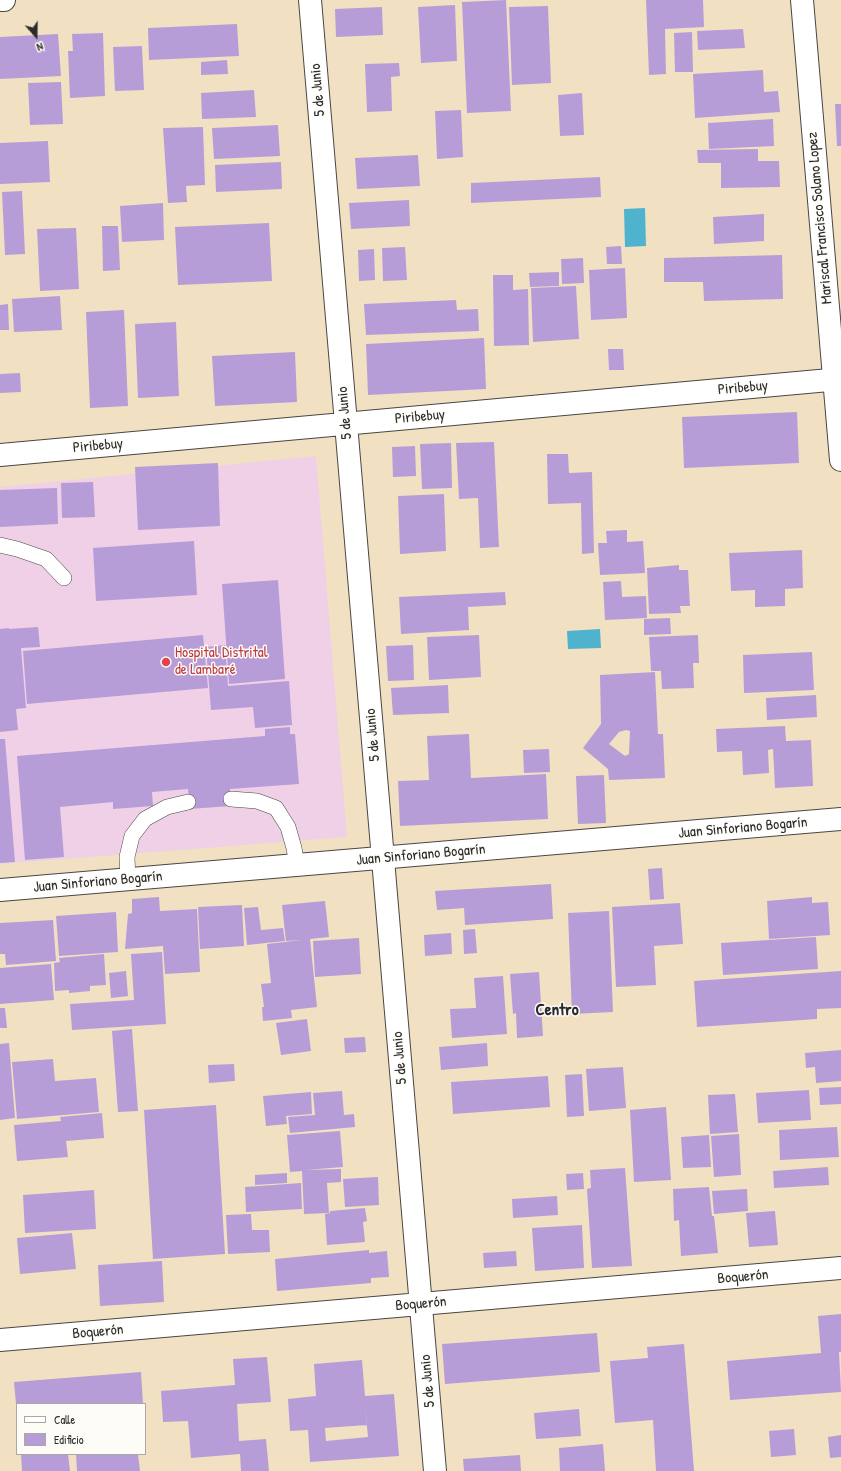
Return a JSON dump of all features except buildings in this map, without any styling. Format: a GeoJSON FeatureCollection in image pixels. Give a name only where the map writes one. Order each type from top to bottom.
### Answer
{"type":"FeatureCollection","features":[{"type":"Feature","properties":{"kind":"street","name":"5 de Junio"},"geometry":{"type":"LineString","coordinates":[[310,0],[435,1471]]}},
{"type":"Feature","properties":{"kind":"street","name":"Mariscal Francisco Solano Lopez"},"geometry":{"type":"LineString","coordinates":[[802,0],[838,380],[841,460]]}},
{"type":"Feature","properties":{"kind":"street","name":"Piribebuy"},"geometry":{"type":"LineString","coordinates":[[0,455],[838,380]]}},
{"type":"Feature","properties":{"kind":"street","name":"Juan Sinforiano Bogarín"},"geometry":{"type":"LineString","coordinates":[[0,890],[841,820]]}},
{"type":"Feature","properties":{"kind":"street","name":"Boquerón"},"geometry":{"type":"LineString","coordinates":[[0,1340],[841,1268]]}},
{"type":"Feature","properties":{"kind":"lane"},"geometry":{"type":"LineString","coordinates":[[0,545],[46,559],[64,578]]}},
{"type":"Feature","properties":{"kind":"lane"},"geometry":{"type":"LineString","coordinates":[[231,799],[257,801],[276,808],[288,827],[297,865]]}},
{"type":"Feature","properties":{"kind":"lane"},"geometry":{"type":"LineString","coordinates":[[128,880],[127,857],[132,836],[145,819],[167,807],[188,802]]}},
{"type":"Feature","properties":{"kind":"shaded area","name":"Hospital Distrital de Lambaré"},"geometry":{"type":"Polygon","coordinates":[[[316,456],[347,837],[0,864],[0,487],[316,456]]]}},
{"type":"Feature","properties":{"kind":"water"},"geometry":{"type":"Polygon","coordinates":[[[645,208],[646,246],[625,247],[624,209],[645,208]]]}},
{"type":"Feature","properties":{"kind":"water"},"geometry":{"type":"Polygon","coordinates":[[[600,629],[601,648],[568,649],[567,631],[600,629]]]}},
{"type":"Feature","properties":{"kind":"place","name":"Hospital Distrital de Lambaré"},"geometry":{"type":"Point","coordinates":[166,662]}},
{"type":"Feature","properties":{"kind":"district","name":"Centro"},"geometry":{"type":"Point","coordinates":[557,1010]}}]}
